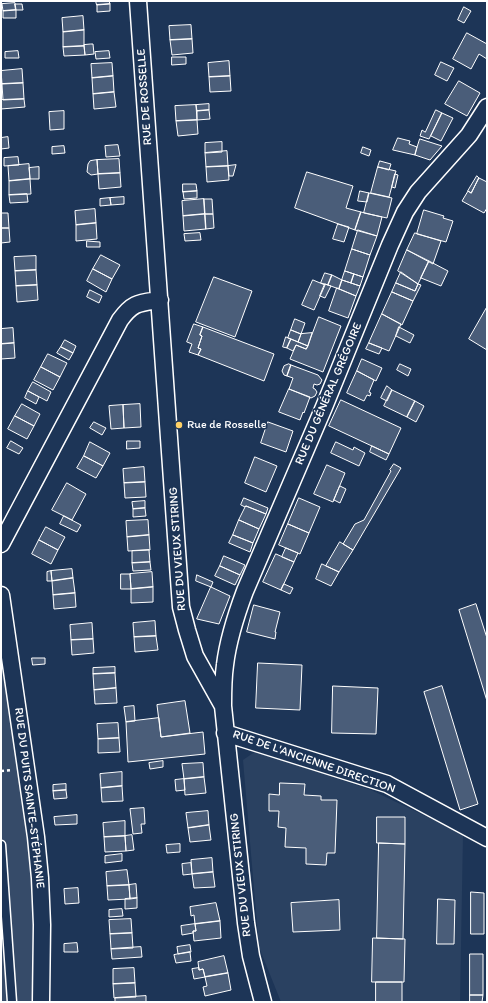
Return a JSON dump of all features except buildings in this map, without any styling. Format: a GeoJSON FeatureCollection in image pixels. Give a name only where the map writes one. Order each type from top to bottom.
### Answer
{"type":"FeatureCollection","features":[{"type":"Feature","properties":{"kind":"street","name":"RUE DE ROSSELLE"},"geometry":{"type":"LineString","coordinates":[[138,1],[160,300]]}},
{"type":"Feature","properties":{"kind":"street","name":"RUE DU GÉNÉRAL GRÉGOIRE"},"geometry":{"type":"LineString","coordinates":[[223,706],[224,676],[228,646],[244,591],[324,407],[390,244],[405,212],[418,192],[470,135],[487,107]]}},
{"type":"Feature","properties":{"kind":"street"},"geometry":{"type":"LineString","coordinates":[[1,544],[120,320],[131,306],[139,303],[160,300]]}},
{"type":"Feature","properties":{"kind":"street","name":"RUE DU VIEUX STIRING"},"geometry":{"type":"LineString","coordinates":[[160,300],[181,607],[195,656],[223,706],[246,923],[251,956],[263,1002]]}},
{"type":"Feature","properties":{"kind":"street","name":"RUE DU PUITS SAINTE-STÉPHANIE"},"geometry":{"type":"LineString","coordinates":[[1,595],[36,837],[40,878],[42,925],[41,1002]]}},
{"type":"Feature","properties":{"kind":"street","name":"RUE DE L'ANCIENNE DIRECTION"},"geometry":{"type":"LineString","coordinates":[[225,732],[387,784],[487,838]]}},
{"type":"Feature","properties":{"kind":"lane"},"geometry":{"type":"LineString","coordinates":[[1,845],[12,1002]]}},
{"type":"Feature","properties":{"kind":"shaded area"},"geometry":{"type":"Polygon","coordinates":[[[1,641],[36,885],[35,1002],[1,1002],[1,641]]]}},
{"type":"Feature","properties":{"kind":"shaded area"},"geometry":{"type":"Polygon","coordinates":[[[256,751],[371,790],[463,834],[460,1002],[281,1002],[259,947],[243,760],[256,751]]]}},
{"type":"Feature","properties":{"kind":"place","name":"Rue de Rosselle"},"geometry":{"type":"Point","coordinates":[179,425]}}]}
